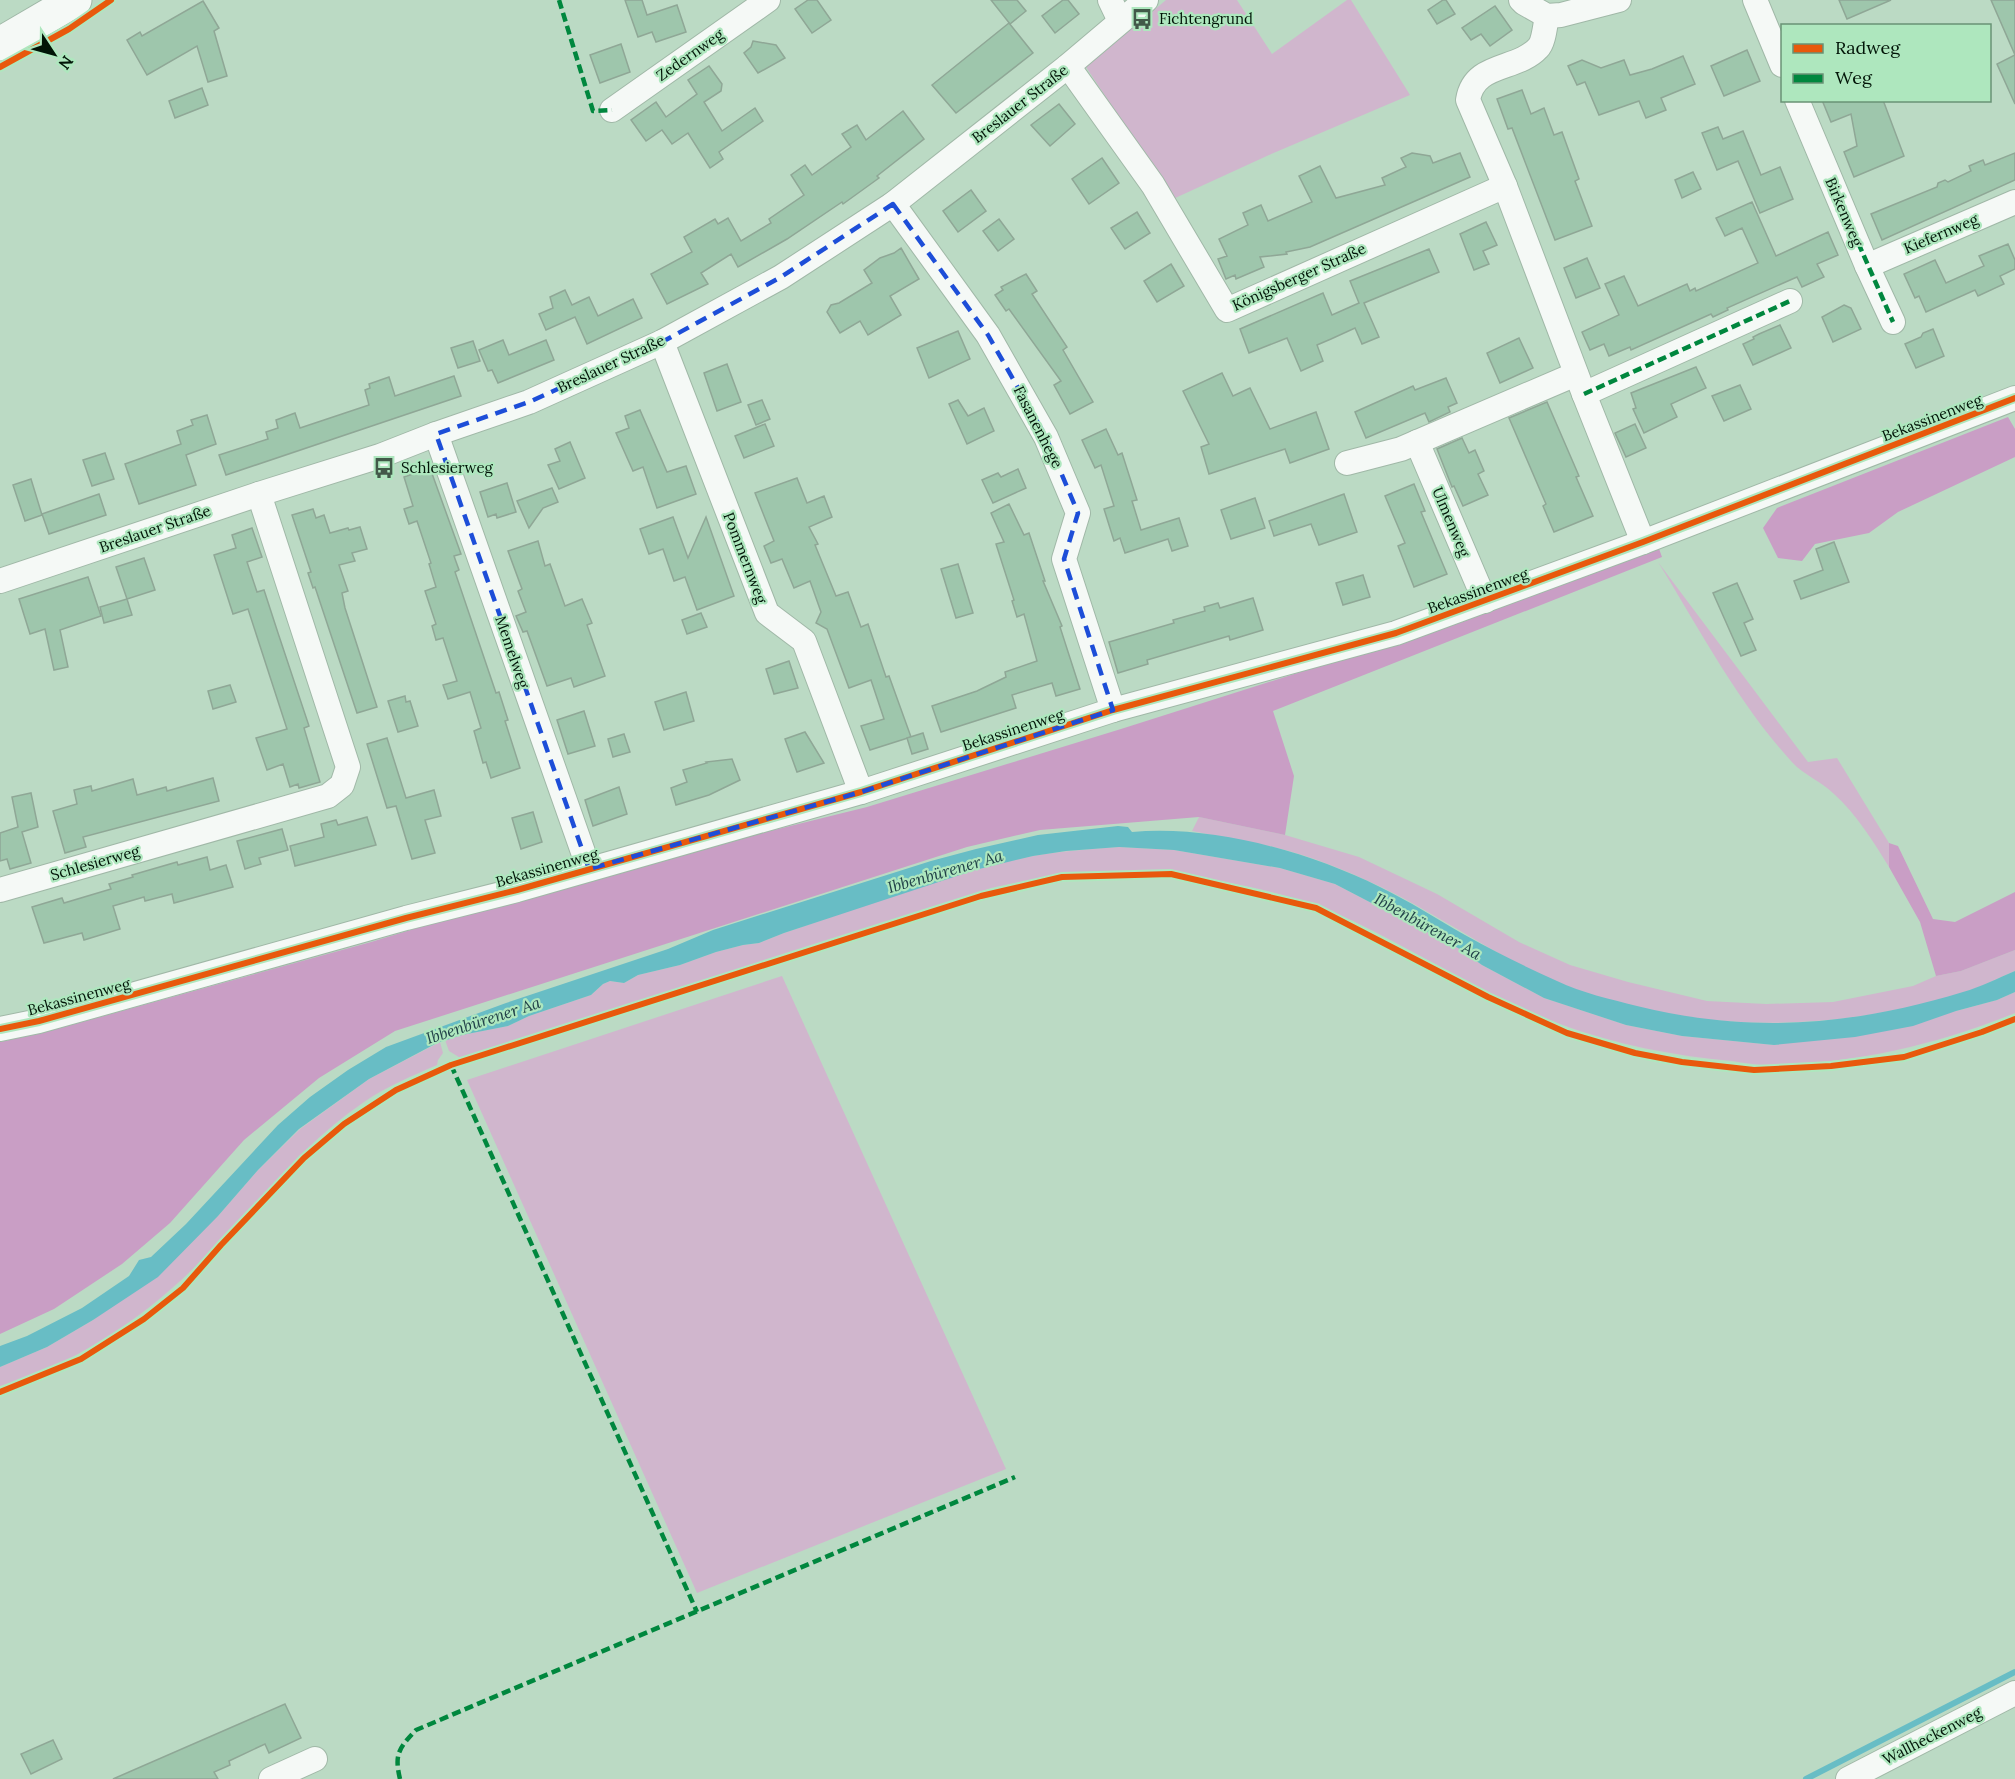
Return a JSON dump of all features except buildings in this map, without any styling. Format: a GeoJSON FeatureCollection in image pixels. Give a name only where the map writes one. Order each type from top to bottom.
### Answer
{"type":"FeatureCollection","features":[{"type":"Feature","properties":{"kind":"main road"},"geometry":{"type":"LineString","coordinates":[[0,44],[75,0]]}},
{"type":"Feature","properties":{"kind":"street","name":"Zedernweg"},"geometry":{"type":"LineString","coordinates":[[612,110],[768,0]]}},
{"type":"Feature","properties":{"kind":"street","name":"Breslauer Straße"},"geometry":{"type":"LineString","coordinates":[[0,581],[380,456],[529,402],[662,342],[781,277],[893,204],[1068,66],[1115,11],[1146,0]]}},
{"type":"Feature","properties":{"kind":"street"},"geometry":{"type":"LineString","coordinates":[[1521,0],[1547,16],[1561,15],[1619,0]]}},
{"type":"Feature","properties":{"kind":"street"},"geometry":{"type":"LineString","coordinates":[[1755,0],[1781,63]]}},
{"type":"Feature","properties":{"kind":"street"},"geometry":{"type":"LineString","coordinates":[[1547,16],[1539,47],[1530,54],[1476,80],[1470,90],[1468,100],[1505,186],[1643,542]]}},
{"type":"Feature","properties":{"kind":"street","name":"Königsberger Straße"},"geometry":{"type":"LineString","coordinates":[[1068,66],[1153,185],[1227,310],[1505,186]]}},
{"type":"Feature","properties":{"kind":"street","name":"Birkenweg"},"geometry":{"type":"LineString","coordinates":[[1798,102],[1893,322]]}},
{"type":"Feature","properties":{"kind":"street","name":"Kiefernweg"},"geometry":{"type":"LineString","coordinates":[[1867,266],[2015,202]]}},
{"type":"Feature","properties":{"kind":"street","name":"Fasanenhege"},"geometry":{"type":"LineString","coordinates":[[893,204],[988,335],[1046,437],[1078,513],[1064,560],[1113,710]]}},
{"type":"Feature","properties":{"kind":"street"},"geometry":{"type":"LineString","coordinates":[[1347,463],[1401,449],[1580,384],[1790,302]]}},
{"type":"Feature","properties":{"kind":"street","name":"Pommernweg"},"geometry":{"type":"LineString","coordinates":[[662,342],[767,614],[804,641],[861,792]]}},
{"type":"Feature","properties":{"kind":"street","name":"Bekassinenweg"},"geometry":{"type":"LineString","coordinates":[[0,1029],[39,1021],[861,792],[1113,710],[1396,633],[1643,542],[2015,398]]}},
{"type":"Feature","properties":{"kind":"street","name":"Memelweg"},"geometry":{"type":"LineString","coordinates":[[436,434],[589,869]]}},
{"type":"Feature","properties":{"kind":"street","name":"Ulmenweg"},"geometry":{"type":"LineString","coordinates":[[1417,442],[1485,601]]}},
{"type":"Feature","properties":{"kind":"street","name":"Schlesierweg"},"geometry":{"type":"LineString","coordinates":[[0,890],[328,796],[342,785],[348,767],[259,494]]}},
{"type":"Feature","properties":{"kind":"street","name":"Wallheckenweg"},"geometry":{"type":"LineString","coordinates":[[1848,1779],[2015,1693]]}},
{"type":"Feature","properties":{"kind":"street"},"geometry":{"type":"LineString","coordinates":[[272,1779],[315,1759]]}},
{"type":"Feature","properties":{"kind":"highlighted area"},"geometry":{"type":"Polygon","coordinates":[[[893,204],[988,335],[1046,437],[1078,513],[1064,559],[1113,710],[861,792],[589,869],[436,434],[529,402],[662,342],[781,277],[893,204]]]}},
{"type":"Feature","properties":{"kind":"shaded area"},"geometry":{"type":"Polygon","coordinates":[[[1166,0],[1237,0],[1272,54],[1347,0],[1351,0],[1410,95],[1173,199],[1086,67],[1166,0]]]}},
{"type":"Feature","properties":{"kind":"shaded area"},"geometry":{"type":"Polygon","coordinates":[[[2008,417],[2015,429],[2015,457],[1898,512],[1869,533],[1815,544],[1802,561],[1778,558],[1763,528],[1777,508],[2008,417]]]}},
{"type":"Feature","properties":{"kind":"shaded area"},"geometry":{"type":"Polygon","coordinates":[[[1658,546],[1662,557],[1273,711],[1294,776],[1285,835],[1199,817],[1040,830],[967,847],[395,1031],[319,1078],[244,1140],[170,1223],[122,1264],[54,1309],[0,1334],[0,1042],[42,1033],[371,942],[592,875],[867,807],[1398,641],[1658,546]]]}},
{"type":"Feature","properties":{"kind":"shaded area"},"geometry":{"type":"Polygon","coordinates":[[[1658,562],[1808,762],[1837,758],[1889,843],[1889,867],[1871,838],[1842,802],[1829,789],[1796,766],[1772,739],[1736,690],[1658,562]]]}},
{"type":"Feature","properties":{"kind":"shaded area"},"geometry":{"type":"Polygon","coordinates":[[[1199,817],[1285,835],[1359,857],[1437,894],[1519,942],[1570,965],[1707,1001],[1766,1004],[1833,1002],[1913,986],[1936,976],[1961,971],[2015,950],[2015,971],[1965,992],[1915,1006],[1864,1016],[1761,1023],[1709,1020],[1658,1012],[1608,1000],[1536,973],[1490,949],[1402,897],[1329,864],[1277,848],[1192,831],[1199,817]]]}},
{"type":"Feature","properties":{"kind":"shaded area"},"geometry":{"type":"Polygon","coordinates":[[[1889,843],[1898,846],[1933,919],[1955,922],[2015,892],[2015,950],[1961,971],[1936,976],[1920,922],[1889,867],[1889,843]]]}},
{"type":"Feature","properties":{"kind":"shaded area"},"geometry":{"type":"Polygon","coordinates":[[[1119,847],[1174,850],[1280,868],[1335,884],[1458,948],[1482,965],[1544,998],[1626,1025],[1682,1036],[1774,1045],[1956,1011],[1997,1000],[2015,992],[2015,1013],[1927,1043],[1867,1056],[1764,1065],[1688,1056],[1623,1043],[1560,1024],[1507,1001],[1353,921],[1293,898],[1246,886],[1198,878],[1139,872],[1110,872],[1082,873],[991,888],[462,1059],[449,1051],[445,1040],[508,1026],[529,1016],[591,995],[610,981],[624,983],[638,975],[680,965],[716,952],[759,943],[876,901],[970,871],[1033,856],[1119,847]]]}},
{"type":"Feature","properties":{"kind":"shaded area"},"geometry":{"type":"Polygon","coordinates":[[[782,976],[1006,1469],[697,1593],[467,1080],[782,976]]]}},
{"type":"Feature","properties":{"kind":"shaded area"},"geometry":{"type":"Polygon","coordinates":[[[440,1042],[443,1053],[437,1065],[382,1091],[320,1136],[205,1257],[136,1317],[85,1350],[29,1376],[0,1386],[0,1367],[47,1347],[93,1320],[218,1216],[258,1170],[300,1129],[369,1079],[440,1042]]]}},
{"type":"Feature","properties":{"kind":"water","name":"Ibbenbürener Aa"},"geometry":{"type":"Polygon","coordinates":[[[1118,826],[1128,827],[1132,832],[1163,831],[1227,837],[1259,843],[1322,862],[1391,892],[1522,965],[1567,985],[1606,998],[1679,1015],[1761,1023],[1841,1019],[1921,1004],[1970,990],[2015,971],[2015,992],[1997,1000],[1913,1026],[1855,1037],[1774,1045],[1682,1036],[1626,1025],[1544,998],[1482,965],[1458,948],[1335,884],[1280,868],[1174,850],[1119,847],[1033,856],[975,870],[759,943],[716,952],[680,965],[638,975],[624,983],[610,981],[591,995],[529,1016],[508,1026],[462,1035],[437,1043],[369,1079],[299,1129],[158,1277],[47,1347],[0,1367],[0,1346],[27,1336],[82,1308],[129,1276],[139,1260],[151,1257],[186,1224],[278,1125],[310,1097],[386,1047],[506,1003],[668,949],[713,930],[931,861],[1038,835],[1118,826]]]}},
{"type":"Feature","properties":{"kind":"waterway"},"geometry":{"type":"LineString","coordinates":[[1806,1779],[2015,1672]]}},
{"type":"Feature","properties":{"kind":"marked path"},"geometry":{"type":"LineString","coordinates":[[559,0],[593,111],[612,110]]}},
{"type":"Feature","properties":{"kind":"marked path"},"geometry":{"type":"LineString","coordinates":[[1842,206],[1893,322]]}},
{"type":"Feature","properties":{"kind":"marked path"},"geometry":{"type":"LineString","coordinates":[[1584,394],[1790,301]]}},
{"type":"Feature","properties":{"kind":"marked path"},"geometry":{"type":"LineString","coordinates":[[451,1065],[697,1612]]}},
{"type":"Feature","properties":{"kind":"marked path"},"geometry":{"type":"LineString","coordinates":[[400,1779],[399,1752],[416,1730],[1015,1477]]}},
{"type":"Feature","properties":{"kind":"cycle path"},"geometry":{"type":"LineString","coordinates":[[0,67],[69,29],[111,0]]}},
{"type":"Feature","properties":{"kind":"cycle path"},"geometry":{"type":"LineString","coordinates":[[0,1029],[39,1021],[406,918],[517,890],[861,792],[1113,710],[1396,633],[1643,542],[2015,398]]}},
{"type":"Feature","properties":{"kind":"cycle path"},"geometry":{"type":"LineString","coordinates":[[0,1392],[81,1359],[144,1319],[183,1288],[304,1158],[344,1124],[396,1090],[451,1065],[981,896],[1062,877],[1171,874],[1316,908],[1488,997],[1567,1033],[1635,1053],[1682,1062],[1754,1070],[1831,1066],[1904,1057],[2015,1019]]}},
{"type":"Feature","properties":{"kind":"place","name":"Fichtengrund"},"geometry":{"type":"Point","coordinates":[1142,19]}},
{"type":"Feature","properties":{"kind":"place","name":"Schlesierweg"},"geometry":{"type":"Point","coordinates":[384,468]}}]}
